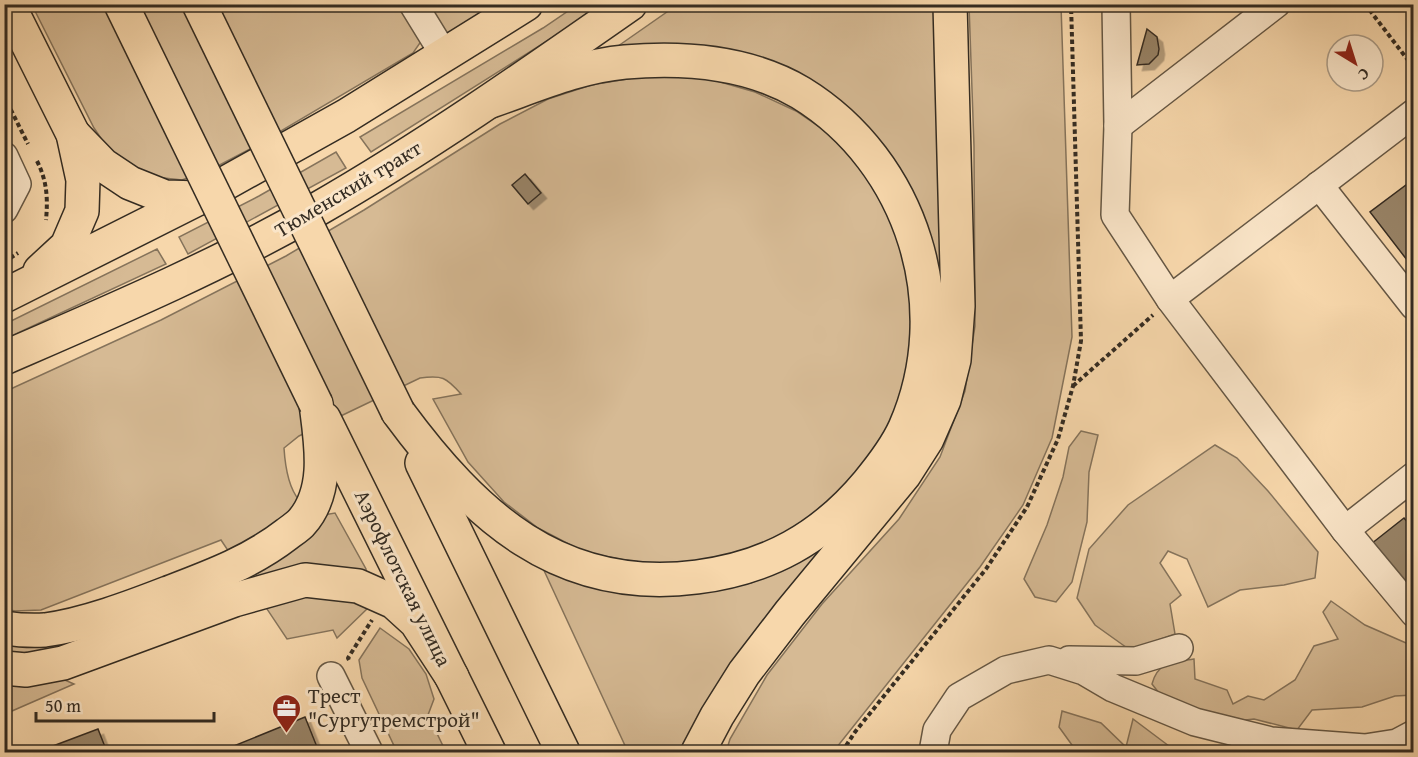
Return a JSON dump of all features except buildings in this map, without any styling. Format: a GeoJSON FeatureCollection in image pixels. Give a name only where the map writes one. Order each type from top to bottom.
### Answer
{"type":"FeatureCollection","features":[{"type":"Feature","properties":{"kind":"main road"},"geometry":{"type":"LineString","coordinates":[[8,4],[73,134],[83,180],[82,211],[67,246],[12,293]]}},
{"type":"Feature","properties":{"kind":"main road","name":"Аэрофлотская улица"},"geometry":{"type":"LineString","coordinates":[[121,4],[316,404],[329,447],[452,677],[489,753]]}},
{"type":"Feature","properties":{"kind":"main road"},"geometry":{"type":"LineString","coordinates":[[199,4],[563,753]]}},
{"type":"Feature","properties":{"kind":"main road"},"geometry":{"type":"LineString","coordinates":[[475,37],[518,4]]}},
{"type":"Feature","properties":{"kind":"main road"},"geometry":{"type":"LineString","coordinates":[[12,293],[199,198],[346,116],[446,56],[526,4]]}},
{"type":"Feature","properties":{"kind":"main road","name":"Тюменский тракт"},"geometry":{"type":"LineString","coordinates":[[46,340],[140,299],[244,249],[315,210],[491,101],[630,4]]}},
{"type":"Feature","properties":{"kind":"main road"},"geometry":{"type":"LineString","coordinates":[[698,753],[717,716],[744,673],[904,475],[927,439],[944,400],[954,360],[958,306],[950,4]]}},
{"type":"Feature","properties":{"kind":"main road"},"geometry":{"type":"LineString","coordinates":[[398,412],[429,455],[456,484],[521,539],[553,557],[588,570],[638,580],[662,581],[714,575],[741,569],[779,554],[815,534],[838,515],[876,472],[904,429],[912,408],[923,366],[928,315],[924,275],[917,243],[902,205],[879,168],[841,124],[808,99],[781,83],[728,66],[652,60],[622,62],[566,74],[491,101]]}},
{"type":"Feature","properties":{"kind":"main road"},"geometry":{"type":"LineString","coordinates":[[73,134],[103,165],[130,183],[165,197],[199,198]]}},
{"type":"Feature","properties":{"kind":"main road"},"geometry":{"type":"LineString","coordinates":[[4,358],[46,340]]}},
{"type":"Feature","properties":{"kind":"main road"},"geometry":{"type":"LineString","coordinates":[[4,366],[46,340]]}},
{"type":"Feature","properties":{"kind":"main road"},"geometry":{"type":"LineString","coordinates":[[4,628],[25,631],[47,629],[104,615],[227,570],[272,546],[301,523],[315,500],[329,447]]}},
{"type":"Feature","properties":{"kind":"main road"},"geometry":{"type":"LineString","coordinates":[[4,668],[27,670],[63,663],[234,600],[304,580],[358,586],[394,602],[416,622],[452,677]]}},
{"type":"Feature","properties":{"kind":"lane"},"geometry":{"type":"LineString","coordinates":[[413,4],[446,56]]}},
{"type":"Feature","properties":{"kind":"lane"},"geometry":{"type":"LineString","coordinates":[[1116,4],[1118,126],[1116,215],[1170,299],[1345,530],[1413,613]]}},
{"type":"Feature","properties":{"kind":"lane"},"geometry":{"type":"LineString","coordinates":[[1118,126],[1276,4]]}},
{"type":"Feature","properties":{"kind":"lane"},"geometry":{"type":"LineString","coordinates":[[1170,299],[1413,113]]}},
{"type":"Feature","properties":{"kind":"lane"},"geometry":{"type":"LineString","coordinates":[[4,156],[17,184],[4,209]]}},
{"type":"Feature","properties":{"kind":"lane"},"geometry":{"type":"LineString","coordinates":[[1319,185],[1413,306]]}},
{"type":"Feature","properties":{"kind":"lane"},"geometry":{"type":"LineString","coordinates":[[1345,530],[1413,476]]}},
{"type":"Feature","properties":{"kind":"lane"},"geometry":{"type":"LineString","coordinates":[[933,753],[937,730],[959,697],[1006,670],[1049,660],[1136,661],[1179,648]]}},
{"type":"Feature","properties":{"kind":"lane"},"geometry":{"type":"LineString","coordinates":[[1049,660],[1084,671],[1113,688],[1195,722],[1271,741],[1365,748],[1397,743],[1413,734]]}},
{"type":"Feature","properties":{"kind":"lane"},"geometry":{"type":"LineString","coordinates":[[340,667],[369,753]]}},
{"type":"Feature","properties":{"kind":"path"},"geometry":{"type":"LineString","coordinates":[[842,753],[855,732],[986,569],[1027,507],[1058,439],[1073,386],[1081,341],[1071,4]]}},
{"type":"Feature","properties":{"kind":"path"},"geometry":{"type":"LineString","coordinates":[[1365,4],[1413,68]]}},
{"type":"Feature","properties":{"kind":"path"},"geometry":{"type":"LineString","coordinates":[[1073,386],[1170,299]]}},
{"type":"Feature","properties":{"kind":"path"},"geometry":{"type":"LineString","coordinates":[[340,667],[378,611]]}},
{"type":"Feature","properties":{"kind":"shaded area"},"geometry":{"type":"Polygon","coordinates":[[[32,5],[399,5],[422,40],[413,53],[252,148],[212,169],[182,180],[155,177],[133,169],[111,153],[94,128],[32,5]]]}},
{"type":"Feature","properties":{"kind":"shaded area"},"geometry":{"type":"Polygon","coordinates":[[[422,5],[498,5],[446,34],[422,5]]]}},
{"type":"Feature","properties":{"kind":"shaded area"},"geometry":{"type":"Polygon","coordinates":[[[577,5],[599,5],[555,36],[371,152],[360,137],[543,28],[577,5]]]}},
{"type":"Feature","properties":{"kind":"shaded area"},"geometry":{"type":"Polygon","coordinates":[[[677,5],[937,5],[945,325],[924,218],[908,185],[809,86],[611,51],[677,5]]]}},
{"type":"Feature","properties":{"kind":"shaded area"},"geometry":{"type":"Polygon","coordinates":[[[969,5],[1061,5],[1072,337],[1052,438],[1023,505],[980,567],[833,752],[726,752],[730,739],[767,675],[822,604],[899,519],[940,457],[965,391],[975,326],[974,146],[969,5]]]}},
{"type":"Feature","properties":{"kind":"shaded area"},"geometry":{"type":"Polygon","coordinates":[[[651,75],[710,79],[755,92],[796,111],[831,135],[869,175],[896,219],[915,313],[902,398],[880,442],[857,475],[819,513],[774,541],[726,558],[674,566],[584,552],[538,528],[504,502],[468,462],[433,399],[461,394],[443,378],[420,378],[299,436],[284,448],[288,475],[295,495],[318,516],[335,513],[366,569],[368,608],[337,638],[333,630],[287,639],[221,540],[41,610],[5,609],[4,392],[161,320],[286,256],[500,124],[548,99],[591,85],[651,75]]]}},
{"type":"Feature","properties":{"kind":"shaded area"},"geometry":{"type":"Polygon","coordinates":[[[336,152],[346,168],[188,254],[179,237],[259,196],[336,152]]]}},
{"type":"Feature","properties":{"kind":"shaded area"},"geometry":{"type":"Polygon","coordinates":[[[157,249],[166,264],[5,339],[5,324],[157,249]]]}},
{"type":"Feature","properties":{"kind":"shaded area"},"geometry":{"type":"Polygon","coordinates":[[[1081,431],[1098,435],[1089,472],[1087,522],[1072,582],[1056,602],[1035,597],[1024,579],[1047,525],[1063,477],[1069,447],[1081,431]]]}},
{"type":"Feature","properties":{"kind":"shaded area"},"geometry":{"type":"Polygon","coordinates":[[[1215,445],[1237,458],[1268,491],[1318,552],[1315,578],[1284,585],[1240,590],[1208,607],[1187,559],[1168,551],[1160,563],[1181,595],[1170,604],[1175,634],[1130,650],[1095,625],[1077,598],[1089,549],[1128,505],[1215,445]]]}},
{"type":"Feature","properties":{"kind":"shaded area"},"geometry":{"type":"Polygon","coordinates":[[[849,523],[686,752],[628,752],[541,564],[708,590],[751,583],[796,562],[849,523]]]}},
{"type":"Feature","properties":{"kind":"shaded area"},"geometry":{"type":"Polygon","coordinates":[[[1331,601],[1365,625],[1413,646],[1413,695],[1395,696],[1362,707],[1312,710],[1297,730],[1254,719],[1228,722],[1162,697],[1152,684],[1158,671],[1168,664],[1194,659],[1195,679],[1227,690],[1233,704],[1248,696],[1264,700],[1295,680],[1314,646],[1338,639],[1323,612],[1331,601]]]}},
{"type":"Feature","properties":{"kind":"shaded area"},"geometry":{"type":"Polygon","coordinates":[[[114,624],[61,647],[5,654],[4,641],[114,624]]]}},
{"type":"Feature","properties":{"kind":"shaded area"},"geometry":{"type":"Polygon","coordinates":[[[380,628],[409,649],[426,674],[434,699],[428,715],[446,752],[397,752],[362,678],[359,660],[380,628]]]}},
{"type":"Feature","properties":{"kind":"shaded area"},"geometry":{"type":"Polygon","coordinates":[[[58,677],[74,684],[5,714],[4,681],[58,677]]]}},
{"type":"Feature","properties":{"kind":"shaded area"},"geometry":{"type":"Polygon","coordinates":[[[1062,711],[1101,723],[1126,747],[1133,719],[1173,749],[1173,752],[1077,752],[1059,727],[1062,711]]]}},
{"type":"Feature","properties":{"kind":"place","name":"Трест \"Сургутремстрой\""},"geometry":{"type":"Point","coordinates":[287,734]}}]}
